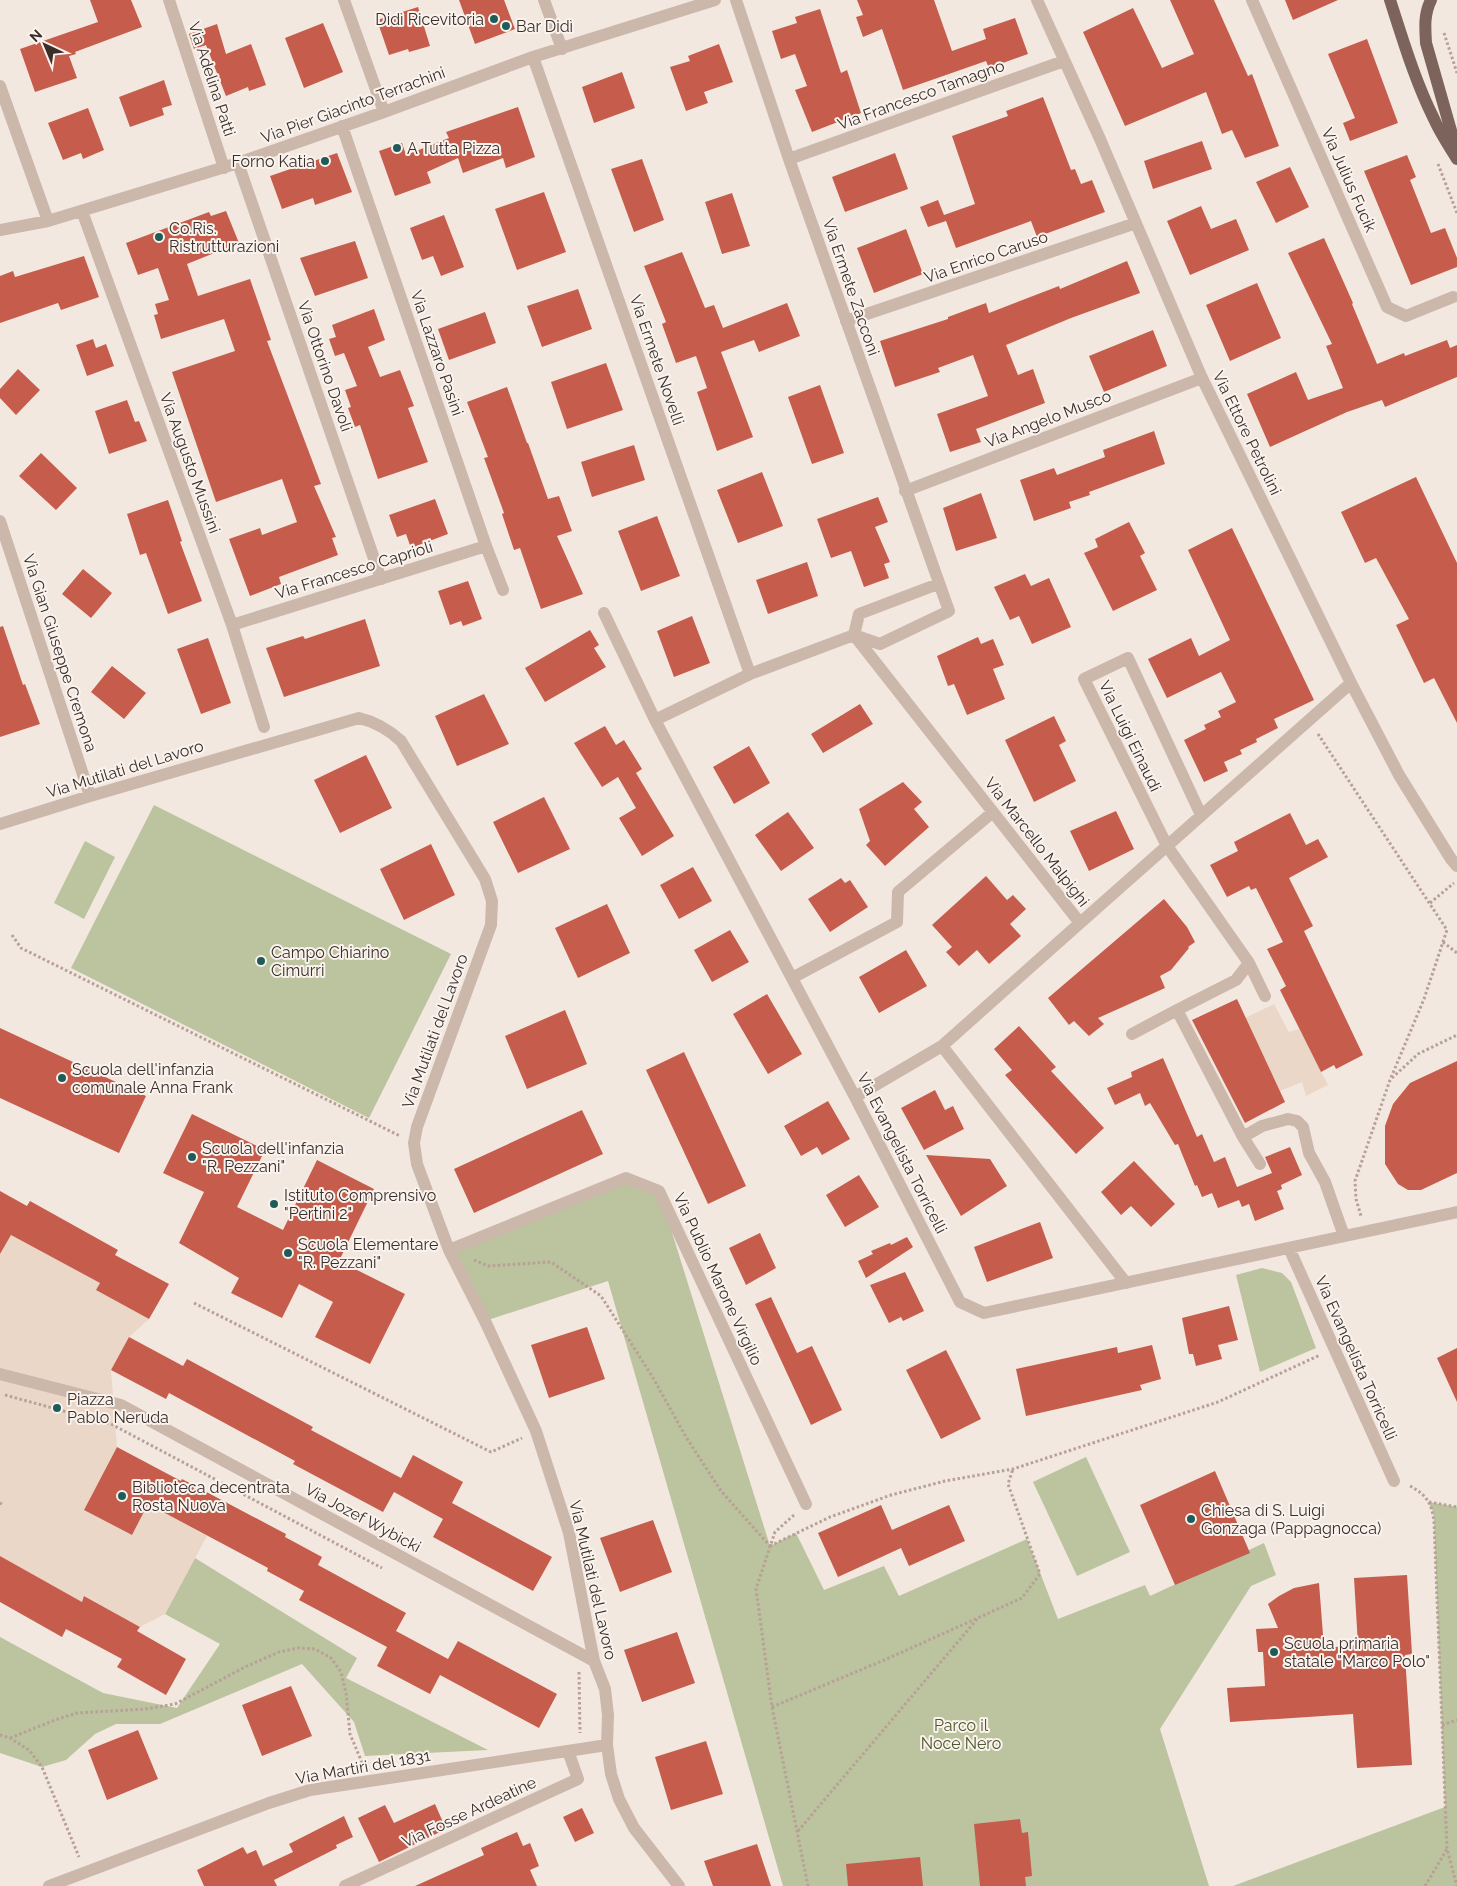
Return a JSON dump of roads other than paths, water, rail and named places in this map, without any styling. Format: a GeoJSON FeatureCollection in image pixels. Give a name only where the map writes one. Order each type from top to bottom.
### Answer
{"type":"FeatureCollection","features":[{"type":"Feature","properties":{"kind":"main road"},"geometry":{"type":"LineString","coordinates":[[1390,0],[1413,71],[1434,120],[1457,159]]}},
{"type":"Feature","properties":{"kind":"main road"},"geometry":{"type":"LineString","coordinates":[[1431,0],[1427,8],[1424,26],[1426,42],[1457,153]]}},
{"type":"Feature","properties":{"kind":"street","name":"Via Adelina Patti"},"geometry":{"type":"LineString","coordinates":[[169,0],[224,168]]}},
{"type":"Feature","properties":{"kind":"street"},"geometry":{"type":"LineString","coordinates":[[344,0],[384,112]]}},
{"type":"Feature","properties":{"kind":"street"},"geometry":{"type":"LineString","coordinates":[[544,0],[562,49]]}},
{"type":"Feature","properties":{"kind":"street","name":"Via Pier Giacinto Terrachini"},"geometry":{"type":"LineString","coordinates":[[0,230],[48,221],[224,168],[533,57],[715,0]]}},
{"type":"Feature","properties":{"kind":"street","name":"Via Ermete Zacconi"},"geometry":{"type":"LineString","coordinates":[[736,0],[846,321],[949,611],[880,644],[854,635]]}},
{"type":"Feature","properties":{"kind":"street","name":"Via Ettore Petrolini"},"geometry":{"type":"LineString","coordinates":[[1037,0],[1100,139],[1202,378],[1351,682],[1399,775],[1457,866]]}},
{"type":"Feature","properties":{"kind":"street","name":"Via Julius Fucik"},"geometry":{"type":"LineString","coordinates":[[1252,0],[1387,307],[1406,316],[1453,297]]}},
{"type":"Feature","properties":{"kind":"street","name":"Via Ermete Novelli"},"geometry":{"type":"LineString","coordinates":[[533,57],[750,674]]}},
{"type":"Feature","properties":{"kind":"street","name":"Via Francesco Tamagno"},"geometry":{"type":"LineString","coordinates":[[790,159],[1064,61]]}},
{"type":"Feature","properties":{"kind":"street"},"geometry":{"type":"LineString","coordinates":[[0,86],[48,221]]}},
{"type":"Feature","properties":{"kind":"street","name":"Via Lazzaro Pasini"},"geometry":{"type":"LineString","coordinates":[[342,126],[486,546],[503,590]]}},
{"type":"Feature","properties":{"kind":"street","name":"Via Ottorino Davoli"},"geometry":{"type":"LineString","coordinates":[[238,163],[381,580]]}},
{"type":"Feature","properties":{"kind":"street","name":"Via Augusto Mussini"},"geometry":{"type":"LineString","coordinates":[[82,211],[232,625],[264,727]]}},
{"type":"Feature","properties":{"kind":"street","name":"Via Enrico Caruso"},"geometry":{"type":"LineString","coordinates":[[846,321],[1136,223]]}},
{"type":"Feature","properties":{"kind":"street","name":"Via Angelo Musco"},"geometry":{"type":"LineString","coordinates":[[906,491],[1202,378]]}},
{"type":"Feature","properties":{"kind":"street","name":"Via Gian Giuseppe Cremona"},"geometry":{"type":"LineString","coordinates":[[0,520],[90,796]]}},
{"type":"Feature","properties":{"kind":"street","name":"Via Francesco Caprioli"},"geometry":{"type":"LineString","coordinates":[[232,625],[486,546]]}},
{"type":"Feature","properties":{"kind":"street"},"geometry":{"type":"LineString","coordinates":[[655,720],[750,674],[854,635],[859,614],[938,584]]}},
{"type":"Feature","properties":{"kind":"street","name":"Via Evangelista Torricelli"},"geometry":{"type":"LineString","coordinates":[[604,613],[655,720],[855,1097],[960,1302],[984,1313],[1457,1212]]}},
{"type":"Feature","properties":{"kind":"street","name":"Via Marcello Malpighi"},"geometry":{"type":"LineString","coordinates":[[854,635],[1080,923],[942,1046],[855,1097]]}},
{"type":"Feature","properties":{"kind":"street","name":"Via Luigi Einaudi"},"geometry":{"type":"LineString","coordinates":[[1201,815],[1128,658],[1084,679],[1167,846],[1249,963],[1265,996]]}},
{"type":"Feature","properties":{"kind":"street"},"geometry":{"type":"LineString","coordinates":[[1080,923],[1351,682]]}},
{"type":"Feature","properties":{"kind":"street","name":"Via Mutilati del Lavoro"},"geometry":{"type":"LineString","coordinates":[[0,824],[359,718],[374,722],[389,730],[401,741],[485,879],[492,901],[491,925],[417,1127],[414,1143],[417,1164],[449,1250],[485,1321],[536,1431],[569,1533],[594,1661],[604,1688],[608,1715],[607,1745],[610,1774],[619,1799],[634,1828],[680,1886]]}},
{"type":"Feature","properties":{"kind":"street"},"geometry":{"type":"LineString","coordinates":[[792,978],[897,922],[898,892],[993,812]]}},
{"type":"Feature","properties":{"kind":"street"},"geometry":{"type":"LineString","coordinates":[[1132,1034],[1236,980],[1249,963]]}},
{"type":"Feature","properties":{"kind":"street"},"geometry":{"type":"LineString","coordinates":[[1177,1010],[1243,1137],[1260,1164]]}},
{"type":"Feature","properties":{"kind":"street"},"geometry":{"type":"LineString","coordinates":[[942,1046],[1126,1283]]}},
{"type":"Feature","properties":{"kind":"street"},"geometry":{"type":"LineString","coordinates":[[1243,1137],[1262,1126],[1288,1119],[1297,1121],[1304,1127],[1309,1153],[1325,1182],[1344,1236]]}},
{"type":"Feature","properties":{"kind":"street","name":"Via Publio Marone Virgilio"},"geometry":{"type":"LineString","coordinates":[[449,1250],[626,1178],[659,1191],[806,1504]]}},
{"type":"Feature","properties":{"kind":"street","name":"Via Evangelista Torricelli"},"geometry":{"type":"LineString","coordinates":[[1289,1248],[1394,1482]]}},
{"type":"Feature","properties":{"kind":"street","name":"Via Jozef Wybicki"},"geometry":{"type":"LineString","coordinates":[[0,1374],[121,1406],[594,1661]]}},
{"type":"Feature","properties":{"kind":"street","name":"Via Martiri del 1831"},"geometry":{"type":"LineString","coordinates":[[48,1886],[294,1794],[370,1780],[607,1745]]}},
{"type":"Feature","properties":{"kind":"street","name":"Via Fosse Ardeatine"},"geometry":{"type":"LineString","coordinates":[[345,1886],[578,1779],[568,1751]]}},
{"type":"Feature","properties":{"kind":"place","name":"Didì Ricevitoria"},"geometry":{"type":"Point","coordinates":[494,19]}},
{"type":"Feature","properties":{"kind":"place","name":"Bar Didì"},"geometry":{"type":"Point","coordinates":[506,26]}},
{"type":"Feature","properties":{"kind":"place","name":"A Tutta Pizza"},"geometry":{"type":"Point","coordinates":[397,148]}},
{"type":"Feature","properties":{"kind":"place","name":"Forno Katia"},"geometry":{"type":"Point","coordinates":[325,161]}},
{"type":"Feature","properties":{"kind":"place","name":"Co.Ris. Ristrutturazioni"},"geometry":{"type":"Point","coordinates":[159,237]}},
{"type":"Feature","properties":{"kind":"place","name":"Campo Chiarino Cimurri"},"geometry":{"type":"Point","coordinates":[261,961]}},
{"type":"Feature","properties":{"kind":"place","name":"Scuola dell'infanzia comunale Anna Frank"},"geometry":{"type":"Point","coordinates":[62,1078]}},
{"type":"Feature","properties":{"kind":"place","name":"Scuola dell'infanzia \"R. Pezzani\""},"geometry":{"type":"Point","coordinates":[192,1157]}},
{"type":"Feature","properties":{"kind":"place","name":"Istituto Comprensivo \"Pertini 2\""},"geometry":{"type":"Point","coordinates":[274,1204]}},
{"type":"Feature","properties":{"kind":"place","name":"Scuola Elementare \"R. Pezzani\""},"geometry":{"type":"Point","coordinates":[288,1253]}},
{"type":"Feature","properties":{"kind":"place","name":"Piazza Pablo Neruda"},"geometry":{"type":"Point","coordinates":[57,1408]}},
{"type":"Feature","properties":{"kind":"place","name":"Biblioteca decentrata Rosta Nuova"},"geometry":{"type":"Point","coordinates":[122,1496]}},
{"type":"Feature","properties":{"kind":"place","name":"Chiesa di S. Luigi Gonzaga (Pappagnocca)"},"geometry":{"type":"Point","coordinates":[1191,1519]}},
{"type":"Feature","properties":{"kind":"place","name":"Scuola primaria statale \"Marco Polo\""},"geometry":{"type":"Point","coordinates":[1274,1652]}},
{"type":"Feature","properties":{"kind":"park label","name":"Parco il Noce Nero"},"geometry":{"type":"Point","coordinates":[961,1734]}}]}
